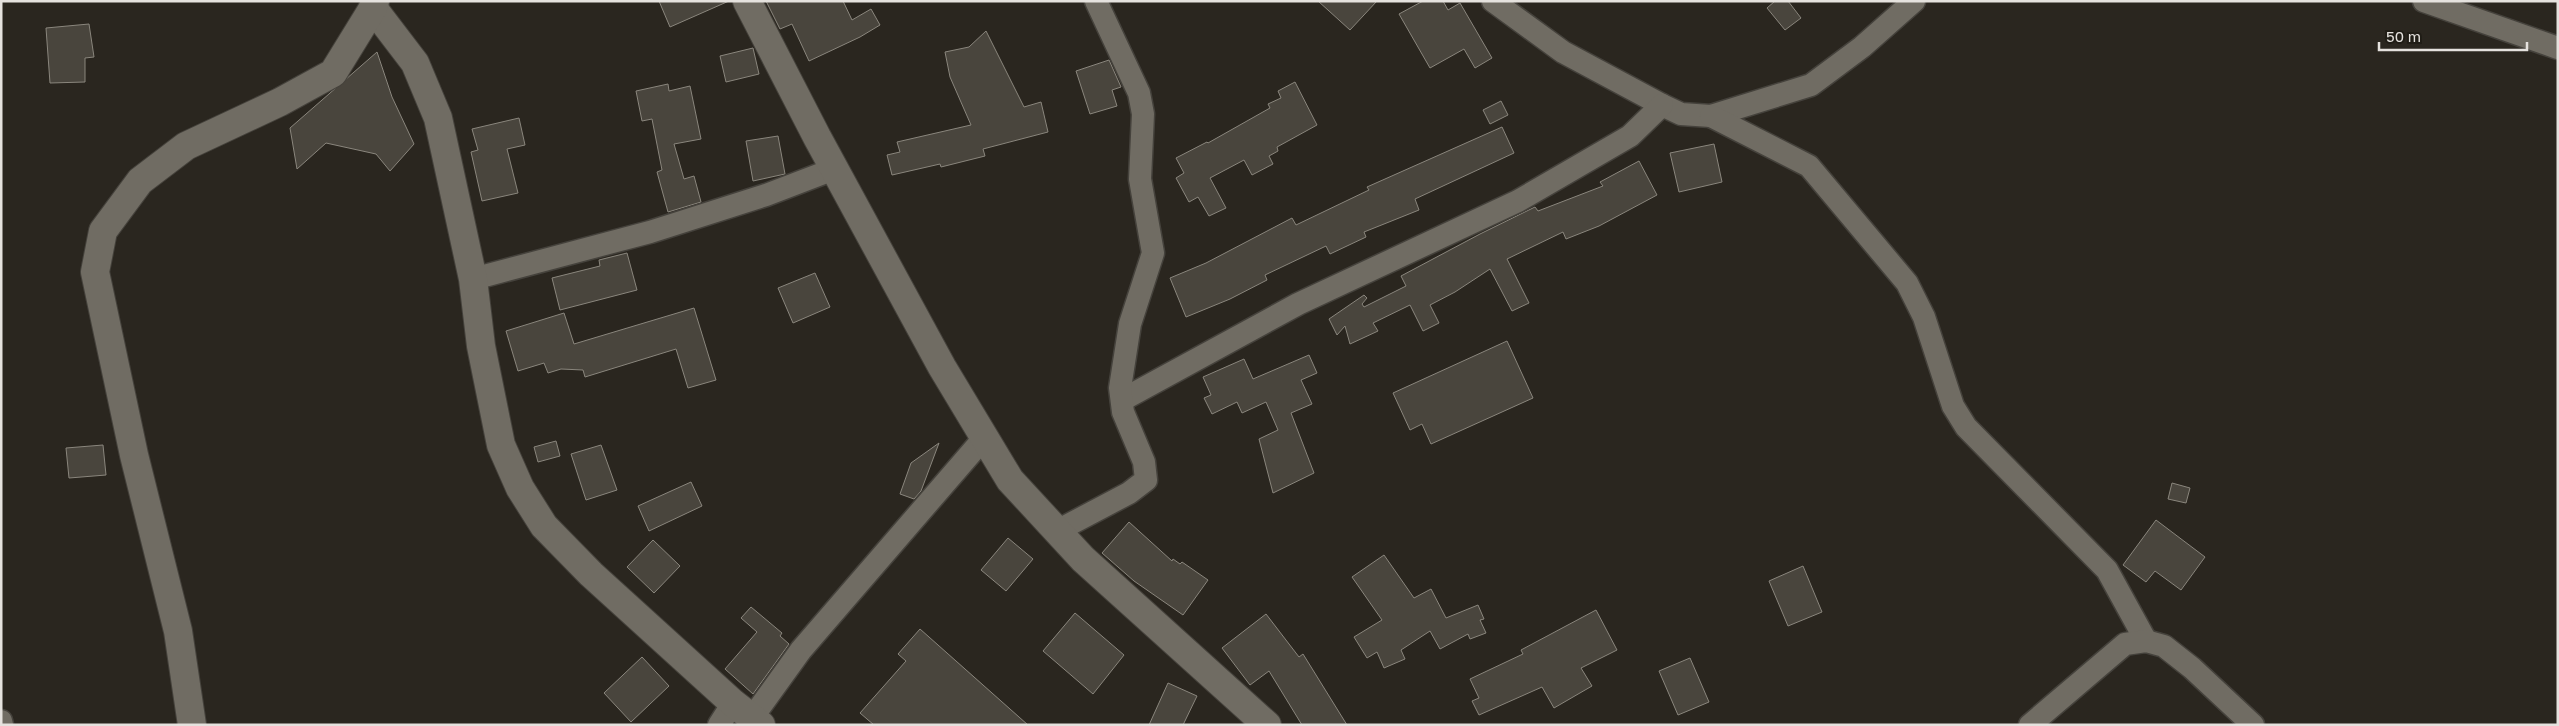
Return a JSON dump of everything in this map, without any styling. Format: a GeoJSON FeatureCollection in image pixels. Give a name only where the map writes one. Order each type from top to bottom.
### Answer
{"type":"FeatureCollection","features":[{"type":"Feature","properties":{"kind":"street"},"geometry":{"type":"LineString","coordinates":[[747,1],[834,170],[942,367],[1010,480],[1083,559],[1267,725]]}},
{"type":"Feature","properties":{"kind":"street"},"geometry":{"type":"LineString","coordinates":[[1057,531],[1129,493],[1146,480],[1144,462],[1123,412],[1120,388],[1130,324],[1153,253],[1140,179],[1143,114],[1139,93],[1096,1]]}},
{"type":"Feature","properties":{"kind":"street"},"geometry":{"type":"LineString","coordinates":[[1492,1],[1563,52],[1662,105],[1681,114],[1711,116],[1811,85],[1862,47],[1914,1]]}},
{"type":"Feature","properties":{"kind":"street"},"geometry":{"type":"LineString","coordinates":[[2424,1],[2558,48]]}},
{"type":"Feature","properties":{"kind":"street"},"geometry":{"type":"LineString","coordinates":[[192,725],[178,631],[134,455],[95,272],[103,231],[140,181],[186,146],[280,102],[333,73],[374,5],[415,63],[438,118],[473,279],[481,346],[501,445],[520,488],[544,526],[591,574],[742,718],[984,438]]}},
{"type":"Feature","properties":{"kind":"street"},"geometry":{"type":"LineString","coordinates":[[1122,400],[1298,304],[1518,201],[1630,136],[1662,105]]}},
{"type":"Feature","properties":{"kind":"street"},"geometry":{"type":"LineString","coordinates":[[1711,116],[1809,166],[1907,283],[1924,317],[1953,406],[1966,428],[2107,570],[2146,641]]}},
{"type":"Feature","properties":{"kind":"street"},"geometry":{"type":"LineString","coordinates":[[473,279],[650,232],[834,170]]}},
{"type":"Feature","properties":{"kind":"street"},"geometry":{"type":"LineString","coordinates":[[2030,725],[2125,644],[2146,641],[2164,646],[2192,668],[2253,725]]}},
{"type":"Feature","properties":{"kind":"street"},"geometry":{"type":"LineString","coordinates":[[1,721],[2,725]]}},
{"type":"Feature","properties":{"kind":"building"},"geometry":{"type":"Polygon","coordinates":[[[659,1],[729,1],[670,27],[659,1]]]}},
{"type":"Feature","properties":{"kind":"building"},"geometry":{"type":"Polygon","coordinates":[[[766,1],[843,1],[852,20],[871,9],[880,25],[860,37],[809,61],[792,24],[780,29],[766,1]]]}},
{"type":"Feature","properties":{"kind":"building"},"geometry":{"type":"Polygon","coordinates":[[[1318,1],[1377,1],[1350,30],[1318,1]]]}},
{"type":"Feature","properties":{"kind":"building"},"geometry":{"type":"Polygon","coordinates":[[[1423,1],[1443,1],[1448,10],[1460,3],[1492,58],[1475,68],[1464,49],[1430,68],[1399,14],[1423,1]]]}},
{"type":"Feature","properties":{"kind":"building"},"geometry":{"type":"Polygon","coordinates":[[[1775,1],[1788,1],[1801,18],[1785,30],[1767,8],[1775,1]]]}},
{"type":"Feature","properties":{"kind":"building"},"geometry":{"type":"Polygon","coordinates":[[[89,24],[94,57],[85,58],[85,82],[50,83],[46,28],[89,24]]]}},
{"type":"Feature","properties":{"kind":"building"},"geometry":{"type":"Polygon","coordinates":[[[986,31],[1024,107],[1041,102],[1048,132],[983,149],[985,156],[941,167],[940,164],[892,175],[887,155],[900,152],[897,142],[971,125],[950,77],[945,52],[969,47],[986,31]]]}},
{"type":"Feature","properties":{"kind":"building"},"geometry":{"type":"Polygon","coordinates":[[[753,48],[759,74],[726,82],[720,56],[753,48]]]}},
{"type":"Feature","properties":{"kind":"building"},"geometry":{"type":"Polygon","coordinates":[[[377,52],[392,97],[414,144],[390,171],[376,154],[326,143],[297,169],[290,128],[377,52]]]}},
{"type":"Feature","properties":{"kind":"building"},"geometry":{"type":"Polygon","coordinates":[[[1109,60],[1121,87],[1112,90],[1117,106],[1090,114],[1076,71],[1109,60]]]}},
{"type":"Feature","properties":{"kind":"building"},"geometry":{"type":"Polygon","coordinates":[[[1295,82],[1317,125],[1277,147],[1278,151],[1269,156],[1273,164],[1252,175],[1244,160],[1210,178],[1226,208],[1209,216],[1198,197],[1189,202],[1176,178],[1184,173],[1176,158],[1208,143],[1270,108],[1268,104],[1281,98],[1278,91],[1295,82]]]}},
{"type":"Feature","properties":{"kind":"building"},"geometry":{"type":"Polygon","coordinates":[[[668,84],[669,91],[690,86],[701,139],[674,144],[684,179],[694,176],[701,202],[668,212],[657,172],[662,170],[652,119],[642,121],[636,91],[668,84]]]}},
{"type":"Feature","properties":{"kind":"building"},"geometry":{"type":"Polygon","coordinates":[[[1501,101],[1508,115],[1490,124],[1483,110],[1501,101]]]}},
{"type":"Feature","properties":{"kind":"building"},"geometry":{"type":"Polygon","coordinates":[[[519,118],[525,145],[507,149],[518,193],[482,201],[471,152],[478,150],[472,129],[519,118]]]}},
{"type":"Feature","properties":{"kind":"building"},"geometry":{"type":"Polygon","coordinates":[[[1502,127],[1514,153],[1415,199],[1419,210],[1364,232],[1366,237],[1330,254],[1326,246],[1265,275],[1267,280],[1230,299],[1186,317],[1170,278],[1206,263],[1292,218],[1296,225],[1369,190],[1367,187],[1502,127]]]}},
{"type":"Feature","properties":{"kind":"building"},"geometry":{"type":"Polygon","coordinates":[[[778,136],[785,174],[753,181],[746,141],[778,136]]]}},
{"type":"Feature","properties":{"kind":"building"},"geometry":{"type":"Polygon","coordinates":[[[1714,144],[1722,182],[1679,192],[1670,153],[1714,144]]]}},
{"type":"Feature","properties":{"kind":"building"},"geometry":{"type":"Polygon","coordinates":[[[1639,161],[1657,195],[1599,226],[1566,239],[1563,232],[1507,259],[1529,303],[1512,311],[1490,269],[1455,292],[1430,305],[1439,323],[1423,331],[1410,305],[1373,323],[1378,331],[1350,344],[1345,326],[1337,335],[1329,319],[1364,295],[1367,298],[1362,304],[1364,307],[1406,286],[1401,276],[1480,234],[1535,207],[1538,211],[1603,186],[1600,182],[1639,161]]]}},
{"type":"Feature","properties":{"kind":"building"},"geometry":{"type":"Polygon","coordinates":[[[627,253],[637,290],[560,310],[552,278],[600,266],[599,260],[627,253]]]}},
{"type":"Feature","properties":{"kind":"building"},"geometry":{"type":"Polygon","coordinates":[[[815,273],[830,307],[793,323],[778,288],[815,273]]]}},
{"type":"Feature","properties":{"kind":"building"},"geometry":{"type":"Polygon","coordinates":[[[694,308],[716,380],[688,388],[676,349],[585,377],[583,370],[561,369],[548,373],[544,363],[518,371],[506,331],[564,313],[574,344],[694,308]]]}},
{"type":"Feature","properties":{"kind":"building"},"geometry":{"type":"Polygon","coordinates":[[[1507,341],[1533,398],[1431,444],[1422,424],[1410,430],[1393,393],[1507,341]]]}},
{"type":"Feature","properties":{"kind":"building"},"geometry":{"type":"Polygon","coordinates":[[[1309,355],[1317,373],[1301,380],[1312,404],[1291,413],[1314,473],[1273,493],[1259,439],[1278,430],[1266,402],[1242,413],[1237,402],[1212,414],[1204,398],[1211,395],[1203,377],[1244,359],[1253,379],[1309,355]]]}},
{"type":"Feature","properties":{"kind":"building"},"geometry":{"type":"Polygon","coordinates":[[[556,441],[560,456],[538,462],[534,447],[556,441]]]}},
{"type":"Feature","properties":{"kind":"building"},"geometry":{"type":"Polygon","coordinates":[[[939,443],[921,491],[914,499],[900,494],[911,463],[939,443]]]}},
{"type":"Feature","properties":{"kind":"building"},"geometry":{"type":"Polygon","coordinates":[[[103,445],[106,475],[69,478],[66,448],[103,445]]]}},
{"type":"Feature","properties":{"kind":"building"},"geometry":{"type":"Polygon","coordinates":[[[601,445],[617,490],[586,500],[571,454],[601,445]]]}},
{"type":"Feature","properties":{"kind":"building"},"geometry":{"type":"Polygon","coordinates":[[[691,482],[702,506],[649,531],[638,506],[691,482]]]}},
{"type":"Feature","properties":{"kind":"building"},"geometry":{"type":"Polygon","coordinates":[[[2172,483],[2190,488],[2186,503],[2168,499],[2172,483]]]}},
{"type":"Feature","properties":{"kind":"building"},"geometry":{"type":"Polygon","coordinates":[[[2156,520],[2205,557],[2181,590],[2155,571],[2146,582],[2123,565],[2156,520]]]}},
{"type":"Feature","properties":{"kind":"building"},"geometry":{"type":"Polygon","coordinates":[[[1129,522],[1172,561],[1173,559],[1180,564],[1182,562],[1208,580],[1183,615],[1134,581],[1102,553],[1129,522]]]}},
{"type":"Feature","properties":{"kind":"building"},"geometry":{"type":"Polygon","coordinates":[[[1008,538],[1033,559],[1006,591],[981,570],[1008,538]]]}},
{"type":"Feature","properties":{"kind":"building"},"geometry":{"type":"Polygon","coordinates":[[[653,540],[680,566],[654,593],[627,567],[653,540]]]}},
{"type":"Feature","properties":{"kind":"building"},"geometry":{"type":"Polygon","coordinates":[[[1384,555],[1414,598],[1431,589],[1446,618],[1478,605],[1484,619],[1480,620],[1486,633],[1470,639],[1468,634],[1440,649],[1430,631],[1401,650],[1405,659],[1384,668],[1377,652],[1367,658],[1354,637],[1382,620],[1352,577],[1384,555]]]}},
{"type":"Feature","properties":{"kind":"building"},"geometry":{"type":"Polygon","coordinates":[[[1803,566],[1822,612],[1788,626],[1769,581],[1803,566]]]}},
{"type":"Feature","properties":{"kind":"building"},"geometry":{"type":"Polygon","coordinates":[[[751,607],[782,633],[780,636],[789,644],[753,694],[725,669],[757,632],[741,618],[751,607]]]}},
{"type":"Feature","properties":{"kind":"building"},"geometry":{"type":"Polygon","coordinates":[[[1596,610],[1617,650],[1581,668],[1592,686],[1554,708],[1542,687],[1479,715],[1472,701],[1479,698],[1470,679],[1523,654],[1521,650],[1596,610]]]}},
{"type":"Feature","properties":{"kind":"building"},"geometry":{"type":"Polygon","coordinates":[[[1075,613],[1124,655],[1093,694],[1043,651],[1075,613]]]}},
{"type":"Feature","properties":{"kind":"building"},"geometry":{"type":"Polygon","coordinates":[[[1266,614],[1299,657],[1303,654],[1347,725],[1302,725],[1269,671],[1250,685],[1222,648],[1266,614]]]}},
{"type":"Feature","properties":{"kind":"building"},"geometry":{"type":"Polygon","coordinates":[[[920,629],[1028,725],[874,725],[860,713],[906,661],[898,654],[920,629]]]}},
{"type":"Feature","properties":{"kind":"building"},"geometry":{"type":"Polygon","coordinates":[[[642,657],[669,686],[631,722],[604,693],[642,657]]]}},
{"type":"Feature","properties":{"kind":"building"},"geometry":{"type":"Polygon","coordinates":[[[1690,658],[1709,702],[1678,715],[1659,671],[1690,658]]]}},
{"type":"Feature","properties":{"kind":"building"},"geometry":{"type":"Polygon","coordinates":[[[1168,683],[1197,696],[1183,725],[1149,725],[1168,683]]]}}]}
